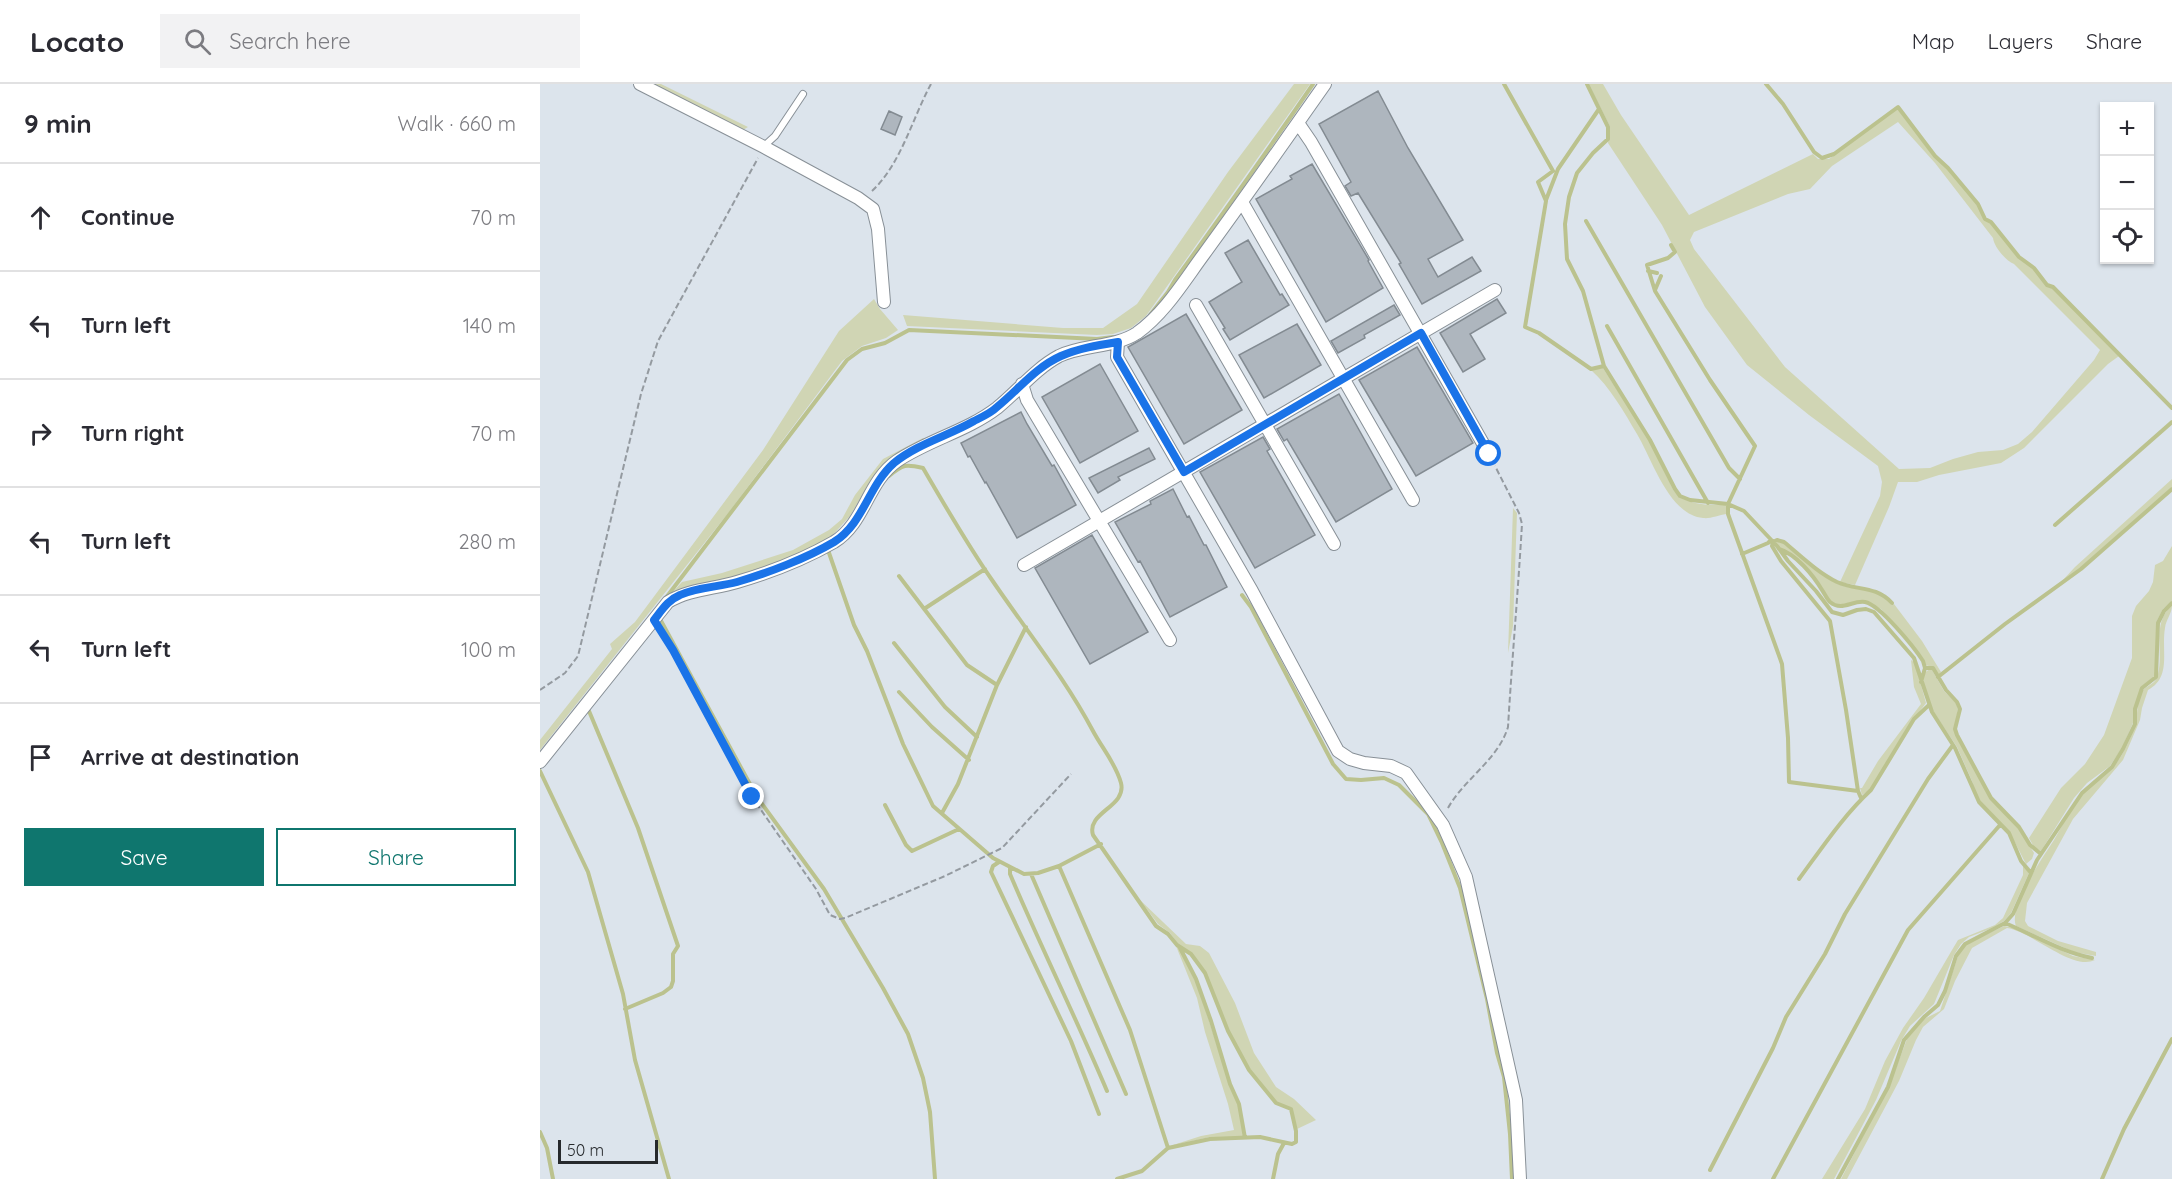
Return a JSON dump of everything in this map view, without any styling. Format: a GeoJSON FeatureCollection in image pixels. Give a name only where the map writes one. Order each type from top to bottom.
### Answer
{"type":"FeatureCollection","features":[{"type":"Feature","properties":{"kind":"street"},"geometry":{"type":"LineString","coordinates":[[640,84],[764,147],[858,198],[873,209],[884,302]]}},
{"type":"Feature","properties":{"kind":"street"},"geometry":{"type":"LineString","coordinates":[[540,762],[668,602],[681,594],[737,582],[791,562],[834,542],[860,516],[882,476],[895,462],[996,408],[1022,384],[1060,356],[1092,346],[1118,342],[1136,334],[1171,299],[1325,84]]}},
{"type":"Feature","properties":{"kind":"street"},"geometry":{"type":"LineString","coordinates":[[1298,123],[1489,454]]}},
{"type":"Feature","properties":{"kind":"street"},"geometry":{"type":"LineString","coordinates":[[1242,202],[1413,500]]}},
{"type":"Feature","properties":{"kind":"street"},"geometry":{"type":"LineString","coordinates":[[1024,565],[1495,290]]}},
{"type":"Feature","properties":{"kind":"street"},"geometry":{"type":"LineString","coordinates":[[1196,305],[1334,544]]}},
{"type":"Feature","properties":{"kind":"street"},"geometry":{"type":"LineString","coordinates":[[1118,342],[1117,357],[1184,472],[1338,751],[1350,759],[1364,763],[1384,764],[1406,773],[1443,825],[1466,877],[1516,1100],[1520,1179]]}},
{"type":"Feature","properties":{"kind":"street"},"geometry":{"type":"LineString","coordinates":[[1022,384],[1027,400],[1170,640]]}},
{"type":"Feature","properties":{"kind":"lane"},"geometry":{"type":"LineString","coordinates":[[764,147],[775,136],[803,94]]}},
{"type":"Feature","properties":{"kind":"path"},"geometry":{"type":"LineString","coordinates":[[858,198],[872,191],[880,183],[900,150],[931,84]]}},
{"type":"Feature","properties":{"kind":"path"},"geometry":{"type":"LineString","coordinates":[[540,690],[565,673],[578,656],[641,393],[652,357],[764,147]]}},
{"type":"Feature","properties":{"kind":"path"},"geometry":{"type":"LineString","coordinates":[[1443,825],[1451,802],[1493,754],[1504,739],[1508,728],[1522,524],[1520,513],[1489,454]]}},
{"type":"Feature","properties":{"kind":"path"},"geometry":{"type":"LineString","coordinates":[[654,620],[673,650],[752,797],[816,889],[830,915],[835,918],[845,918],[945,876],[1002,848],[1071,774]]}},
{"type":"Feature","properties":{"kind":"green space"},"geometry":{"type":"Polygon","coordinates":[[[647,84],[661,84],[748,127],[743,130],[647,84]]]}},
{"type":"Feature","properties":{"kind":"green space"},"geometry":{"type":"Polygon","coordinates":[[[1294,84],[1310,84],[1146,316],[1131,328],[1113,334],[1097,335],[907,326],[903,315],[1063,328],[1103,328],[1137,304],[1228,172],[1294,84]]]}},
{"type":"Feature","properties":{"kind":"green space"},"geometry":{"type":"Polygon","coordinates":[[[1589,84],[1603,84],[1621,115],[1689,215],[1813,154],[1818,159],[1829,159],[1897,108],[1934,157],[1947,168],[1978,205],[1985,219],[2019,258],[2053,288],[2119,356],[2108,364],[2024,448],[2001,463],[1939,475],[1917,482],[1898,482],[1855,585],[1840,582],[1880,496],[1882,482],[1878,466],[1747,365],[1705,307],[1662,225],[1608,143],[1610,127],[1589,84]],[[1898,122],[1832,166],[1810,189],[1788,194],[1694,232],[1690,240],[1694,249],[1785,367],[1899,469],[1930,468],[1978,452],[2003,450],[2018,444],[2032,432],[2100,350],[2014,264],[2007,260],[1993,238],[1935,163],[1898,122]]]}},
{"type":"Feature","properties":{"kind":"green space"},"geometry":{"type":"Polygon","coordinates":[[[874,299],[898,330],[886,338],[862,346],[842,361],[729,512],[540,750],[540,740],[612,649],[610,644],[635,622],[763,450],[839,331],[874,299]]]}},
{"type":"Feature","properties":{"kind":"green space"},"geometry":{"type":"Polygon","coordinates":[[[1603,368],[1649,440],[1674,491],[1685,500],[1692,502],[1727,505],[1726,514],[1706,518],[1691,515],[1671,497],[1622,409],[1591,370],[1603,368]]]}},
{"type":"Feature","properties":{"kind":"green space"},"geometry":{"type":"Polygon","coordinates":[[[925,439],[891,461],[872,478],[850,516],[831,537],[793,557],[741,576],[670,595],[682,582],[722,573],[793,550],[829,530],[842,519],[855,495],[883,459],[925,439]]]}},
{"type":"Feature","properties":{"kind":"green space"},"geometry":{"type":"Polygon","coordinates":[[[2172,479],[2172,487],[2062,581],[2075,567],[2172,479]]]}},
{"type":"Feature","properties":{"kind":"green space"},"geometry":{"type":"Polygon","coordinates":[[[1513,508],[1517,513],[1513,626],[1508,653],[1513,508]]]}},
{"type":"Feature","properties":{"kind":"green space"},"geometry":{"type":"Polygon","coordinates":[[[1777,540],[1815,570],[1836,583],[1872,591],[1892,605],[1894,604],[1922,641],[1941,672],[1938,676],[1933,667],[1925,665],[1919,654],[1881,609],[1864,601],[1842,606],[1831,602],[1798,560],[1780,548],[1775,542],[1777,540]]]}},
{"type":"Feature","properties":{"kind":"green space"},"geometry":{"type":"Polygon","coordinates":[[[2172,546],[2172,601],[2163,609],[2157,621],[2155,676],[2141,687],[2134,708],[2133,723],[2122,748],[2110,766],[2087,783],[2074,798],[2041,851],[2034,847],[2029,838],[2061,788],[2085,764],[2104,735],[2132,658],[2132,616],[2136,606],[2149,591],[2153,582],[2155,565],[2163,561],[2172,546]]]}},
{"type":"Feature","properties":{"kind":"green space"},"geometry":{"type":"Polygon","coordinates":[[[2172,605],[2165,628],[2163,671],[2155,685],[2148,690],[2140,720],[2123,760],[2073,819],[2027,903],[2025,921],[2028,926],[2058,941],[2096,952],[2096,956],[2074,952],[2016,926],[2017,907],[2028,882],[2075,804],[2083,793],[2111,770],[2121,757],[2136,721],[2141,693],[2157,677],[2160,629],[2166,612],[2172,605]]]}},
{"type":"Feature","properties":{"kind":"green space"},"geometry":{"type":"Polygon","coordinates":[[[1911,660],[1915,663],[1926,703],[1905,731],[1870,790],[1862,795],[1860,788],[1921,704],[1914,687],[1911,660]]]}},
{"type":"Feature","properties":{"kind":"green space"},"geometry":{"type":"Polygon","coordinates":[[[1930,669],[1944,691],[1956,703],[1958,709],[1954,730],[1990,798],[2019,829],[2034,853],[2032,859],[2026,864],[2009,831],[1975,793],[1957,747],[1933,711],[1922,682],[1924,673],[1930,669]]]}},
{"type":"Feature","properties":{"kind":"green space"},"geometry":{"type":"Polygon","coordinates":[[[2023,866],[2029,873],[2011,913],[2004,921],[1969,937],[1961,944],[1954,955],[1934,1004],[1910,1026],[1901,1041],[1876,1100],[1834,1179],[1822,1179],[1865,1109],[1885,1061],[1903,1028],[1924,998],[1958,940],[1995,925],[2003,918],[2023,875],[2023,866]]]}},
{"type":"Feature","properties":{"kind":"green space"},"geometry":{"type":"Polygon","coordinates":[[[1140,900],[1186,944],[1200,946],[1209,953],[1235,1003],[1254,1053],[1276,1087],[1294,1099],[1316,1120],[1297,1129],[1292,1108],[1276,1102],[1250,1069],[1229,1031],[1206,973],[1192,954],[1179,945],[1170,933],[1158,924],[1140,900]]]}},
{"type":"Feature","properties":{"kind":"green space"},"geometry":{"type":"Polygon","coordinates":[[[2004,926],[2015,928],[2073,956],[2095,960],[2086,962],[2064,956],[2028,936],[2007,928],[1972,948],[1944,1009],[1923,1027],[1899,1081],[1847,1179],[1841,1179],[1890,1084],[1907,1039],[1924,1019],[1940,1011],[1958,956],[1965,945],[2004,926]]]}},
{"type":"Feature","properties":{"kind":"green space"},"geometry":{"type":"Polygon","coordinates":[[[1176,946],[1199,989],[1229,1084],[1237,1099],[1244,1138],[1210,1137],[1170,1146],[1201,1136],[1234,1130],[1197,998],[1176,946]]]}},
{"type":"Feature","properties":{"kind":"building"},"geometry":{"type":"Polygon","coordinates":[[[1378,91],[1408,148],[1463,240],[1428,259],[1438,277],[1472,257],[1481,271],[1422,304],[1399,264],[1401,263],[1358,193],[1351,196],[1345,186],[1351,182],[1319,124],[1378,91]]]}},
{"type":"Feature","properties":{"kind":"building"},"geometry":{"type":"Polygon","coordinates":[[[889,111],[902,117],[895,135],[881,129],[889,111]]]}},
{"type":"Feature","properties":{"kind":"building"},"geometry":{"type":"Polygon","coordinates":[[[1312,164],[1383,288],[1326,322],[1256,199],[1292,179],[1290,176],[1312,164]]]}},
{"type":"Feature","properties":{"kind":"building"},"geometry":{"type":"Polygon","coordinates":[[[1248,240],[1280,295],[1282,294],[1289,305],[1230,340],[1209,302],[1242,282],[1225,253],[1248,240]]]}},
{"type":"Feature","properties":{"kind":"building"},"geometry":{"type":"Polygon","coordinates":[[[1497,299],[1506,313],[1470,334],[1485,359],[1463,372],[1440,333],[1497,299]]]}},
{"type":"Feature","properties":{"kind":"building"},"geometry":{"type":"Polygon","coordinates":[[[1394,305],[1400,315],[1338,353],[1331,341],[1394,305]]]}},
{"type":"Feature","properties":{"kind":"building"},"geometry":{"type":"Polygon","coordinates":[[[1186,314],[1242,410],[1184,444],[1128,347],[1186,314]]]}},
{"type":"Feature","properties":{"kind":"building"},"geometry":{"type":"Polygon","coordinates":[[[1297,324],[1321,365],[1264,398],[1239,355],[1297,324]]]}},
{"type":"Feature","properties":{"kind":"building"},"geometry":{"type":"Polygon","coordinates":[[[1417,347],[1473,443],[1416,476],[1359,380],[1417,347]]]}},
{"type":"Feature","properties":{"kind":"building"},"geometry":{"type":"Polygon","coordinates":[[[1100,364],[1138,431],[1080,463],[1042,397],[1100,364]]]}},
{"type":"Feature","properties":{"kind":"building"},"geometry":{"type":"Polygon","coordinates":[[[1339,394],[1392,489],[1336,522],[1287,439],[1284,441],[1277,429],[1339,394]]]}},
{"type":"Feature","properties":{"kind":"building"},"geometry":{"type":"Polygon","coordinates":[[[1021,412],[1076,505],[1017,538],[961,443],[1021,412]]]}},
{"type":"Feature","properties":{"kind":"building"},"geometry":{"type":"Polygon","coordinates":[[[1263,437],[1270,449],[1267,451],[1315,535],[1255,568],[1200,472],[1263,437]]]}},
{"type":"Feature","properties":{"kind":"building"},"geometry":{"type":"Polygon","coordinates":[[[1149,448],[1155,459],[1118,477],[1120,480],[1098,493],[1089,478],[1149,448]]]}},
{"type":"Feature","properties":{"kind":"building"},"geometry":{"type":"Polygon","coordinates":[[[1173,489],[1187,517],[1189,516],[1206,545],[1227,587],[1170,617],[1140,561],[1138,562],[1115,522],[1151,504],[1150,501],[1173,489]]]}},
{"type":"Feature","properties":{"kind":"building"},"geometry":{"type":"Polygon","coordinates":[[[1092,535],[1148,632],[1090,664],[1035,568],[1092,535]]]}},
{"type":"Feature","properties":{"kind":"waterway"},"geometry":{"type":"LineString","coordinates":[[1150,315],[1313,84]]}},
{"type":"Feature","properties":{"kind":"waterway"},"geometry":{"type":"LineString","coordinates":[[1504,84],[1553,171],[1538,182],[1546,201],[1525,327],[1539,333],[1591,369],[1604,366]]}},
{"type":"Feature","properties":{"kind":"waterway"},"geometry":{"type":"LineString","coordinates":[[1587,84],[1608,127],[1608,139],[1577,173],[1569,197],[1565,224],[1567,259],[1583,291],[1604,366],[1650,440],[1680,496],[1690,500],[1728,504],[1744,511],[1777,546],[1832,612],[1843,615],[1866,609],[1874,612],[1914,658],[1932,712],[1955,748],[1979,802],[2009,833],[2021,861],[2031,873]]}},
{"type":"Feature","properties":{"kind":"waterway"},"geometry":{"type":"LineString","coordinates":[[1766,84],[1783,104],[1814,152],[1822,158],[1834,154],[1898,107],[1935,156],[1978,204],[1985,219],[1991,222],[2019,257],[2034,268],[2047,285],[2053,287],[2172,408]]}},
{"type":"Feature","properties":{"kind":"waterway"},"geometry":{"type":"LineString","coordinates":[[1546,200],[1558,169],[1599,109]]}},
{"type":"Feature","properties":{"kind":"waterway"},"geometry":{"type":"LineString","coordinates":[[1586,221],[1729,468],[1740,479]]}},
{"type":"Feature","properties":{"kind":"waterway"},"geometry":{"type":"LineString","coordinates":[[1671,245],[1675,252],[1668,258],[1647,265],[1655,291],[1710,380],[1755,446],[1728,504],[1728,514],[1782,664],[1789,782],[1858,791]]}},
{"type":"Feature","properties":{"kind":"waterway"},"geometry":{"type":"LineString","coordinates":[[1648,271],[1657,273]]}},
{"type":"Feature","properties":{"kind":"waterway"},"geometry":{"type":"LineString","coordinates":[[1655,290],[1661,276]]}},
{"type":"Feature","properties":{"kind":"waterway"},"geometry":{"type":"LineString","coordinates":[[1607,326],[1708,503]]}},
{"type":"Feature","properties":{"kind":"waterway"},"geometry":{"type":"LineString","coordinates":[[665,599],[847,360],[862,349],[885,343],[909,330],[1097,339],[1113,337]]}},
{"type":"Feature","properties":{"kind":"waterway"},"geometry":{"type":"LineString","coordinates":[[2055,525],[2172,422]]}},
{"type":"Feature","properties":{"kind":"waterway"},"geometry":{"type":"LineString","coordinates":[[889,476],[905,466],[923,468],[956,525],[1070,692],[1112,763],[1121,783],[1118,798],[1095,821],[1092,827],[1093,835],[1156,926],[1191,954],[1205,973],[1228,1031],[1249,1070],[1276,1103],[1291,1109],[1296,1131],[1296,1142],[1292,1144],[1260,1137],[1210,1139],[1168,1148],[1142,1171],[1117,1179]]}},
{"type":"Feature","properties":{"kind":"waterway"},"geometry":{"type":"LineString","coordinates":[[1938,677],[2005,624],[2081,569],[2172,489]]}},
{"type":"Feature","properties":{"kind":"waterway"},"geometry":{"type":"LineString","coordinates":[[1742,554],[1771,540]]}},
{"type":"Feature","properties":{"kind":"waterway"},"geometry":{"type":"LineString","coordinates":[[1861,798],[1830,621],[1781,561],[1772,546],[1773,542],[1777,540],[1784,542],[1816,569],[1837,582],[1879,593],[1892,603]]}},
{"type":"Feature","properties":{"kind":"waterway"},"geometry":{"type":"LineString","coordinates":[[842,542],[828,550],[854,625],[867,651],[903,744],[933,806],[993,858],[1024,874],[1038,873],[1059,866],[1101,844]]}},
{"type":"Feature","properties":{"kind":"waterway"},"geometry":{"type":"LineString","coordinates":[[1779,549],[1792,555],[1804,566],[1834,605],[1843,606],[1865,602],[1888,618],[1923,661],[1925,668],[1921,682]]}},
{"type":"Feature","properties":{"kind":"waterway"},"geometry":{"type":"LineString","coordinates":[[924,609],[985,569]]}},
{"type":"Feature","properties":{"kind":"waterway"},"geometry":{"type":"LineString","coordinates":[[899,576],[967,665],[997,685]]}},
{"type":"Feature","properties":{"kind":"waterway"},"geometry":{"type":"LineString","coordinates":[[1242,595],[1251,607],[1333,764],[1346,779],[1384,778],[1399,785],[1428,814],[1442,843],[1460,888],[1504,1077],[1512,1179]]}},
{"type":"Feature","properties":{"kind":"waterway"},"geometry":{"type":"LineString","coordinates":[[1838,1179],[1888,1087],[1904,1040],[1938,1005],[1956,956],[1965,944],[2005,923],[2013,914],[2037,860],[2082,793],[2112,767],[2123,749],[2135,724],[2135,709],[2142,688],[2156,677],[2158,623],[2164,611],[2172,603]]}},
{"type":"Feature","properties":{"kind":"waterway"},"geometry":{"type":"LineString","coordinates":[[660,619],[757,797],[824,889],[908,1034],[923,1078],[930,1112],[935,1179]]}},
{"type":"Feature","properties":{"kind":"waterway"},"geometry":{"type":"LineString","coordinates":[[942,813],[958,784],[997,685],[1026,627]]}},
{"type":"Feature","properties":{"kind":"waterway"},"geometry":{"type":"LineString","coordinates":[[894,643],[945,707],[977,737]]}},
{"type":"Feature","properties":{"kind":"waterway"},"geometry":{"type":"LineString","coordinates":[[1925,668],[1933,668],[1946,690],[1957,702],[1960,709],[1955,729],[1957,735],[1991,798],[2019,827],[2030,845],[2041,854]]}},
{"type":"Feature","properties":{"kind":"waterway"},"geometry":{"type":"LineString","coordinates":[[899,692],[932,727],[969,760]]}},
{"type":"Feature","properties":{"kind":"waterway"},"geometry":{"type":"LineString","coordinates":[[1799,879],[1842,821],[1871,790],[1914,719],[1929,705]]}},
{"type":"Feature","properties":{"kind":"waterway"},"geometry":{"type":"LineString","coordinates":[[589,711],[638,828],[678,946],[673,954],[671,987],[663,993],[625,1009]]}},
{"type":"Feature","properties":{"kind":"waterway"},"geometry":{"type":"LineString","coordinates":[[1710,1170],[1773,1048],[1786,1017],[1825,954],[1845,914],[1928,779],[1953,745]]}},
{"type":"Feature","properties":{"kind":"waterway"},"geometry":{"type":"LineString","coordinates":[[540,771],[588,872],[623,994],[635,1060],[669,1179]]}},
{"type":"Feature","properties":{"kind":"waterway"},"geometry":{"type":"LineString","coordinates":[[885,805],[906,845],[912,851],[959,829]]}},
{"type":"Feature","properties":{"kind":"waterway"},"geometry":{"type":"LineString","coordinates":[[1773,1179],[1908,930],[2000,825]]}},
{"type":"Feature","properties":{"kind":"waterway"},"geometry":{"type":"LineString","coordinates":[[999,862],[993,866],[991,872],[1071,1041],[1099,1114]]}},
{"type":"Feature","properties":{"kind":"waterway"},"geometry":{"type":"LineString","coordinates":[[1059,866],[1130,1030],[1168,1148]]}},
{"type":"Feature","properties":{"kind":"waterway"},"geometry":{"type":"LineString","coordinates":[[1010,867],[1010,874],[1107,1091]]}},
{"type":"Feature","properties":{"kind":"waterway"},"geometry":{"type":"LineString","coordinates":[[1031,874],[1126,1094]]}},
{"type":"Feature","properties":{"kind":"waterway"},"geometry":{"type":"LineString","coordinates":[[2005,923],[2058,947],[2092,958]]}},
{"type":"Feature","properties":{"kind":"waterway"},"geometry":{"type":"LineString","coordinates":[[1180,948],[1196,979],[1211,1021],[1230,1084],[1239,1104],[1245,1138]]}},
{"type":"Feature","properties":{"kind":"waterway"},"geometry":{"type":"LineString","coordinates":[[2102,1179],[2124,1129],[2172,1039]]}},
{"type":"Feature","properties":{"kind":"waterway"},"geometry":{"type":"LineString","coordinates":[[540,1132],[547,1148],[553,1179]]}},
{"type":"Feature","properties":{"kind":"waterway"},"geometry":{"type":"LineString","coordinates":[[1273,1179],[1278,1154],[1284,1143]]}},
{"type":"Feature","properties":{"kind":"route"},"geometry":{"type":"LineString","coordinates":[[752,797],[673,650],[654,620],[668,602],[681,594],[737,582],[791,562],[834,542],[860,516],[872,491],[895,462],[996,408],[1026,380],[1060,356],[1092,346],[1118,342],[1117,357],[1184,472],[1421,333],[1489,454]]}}]}
